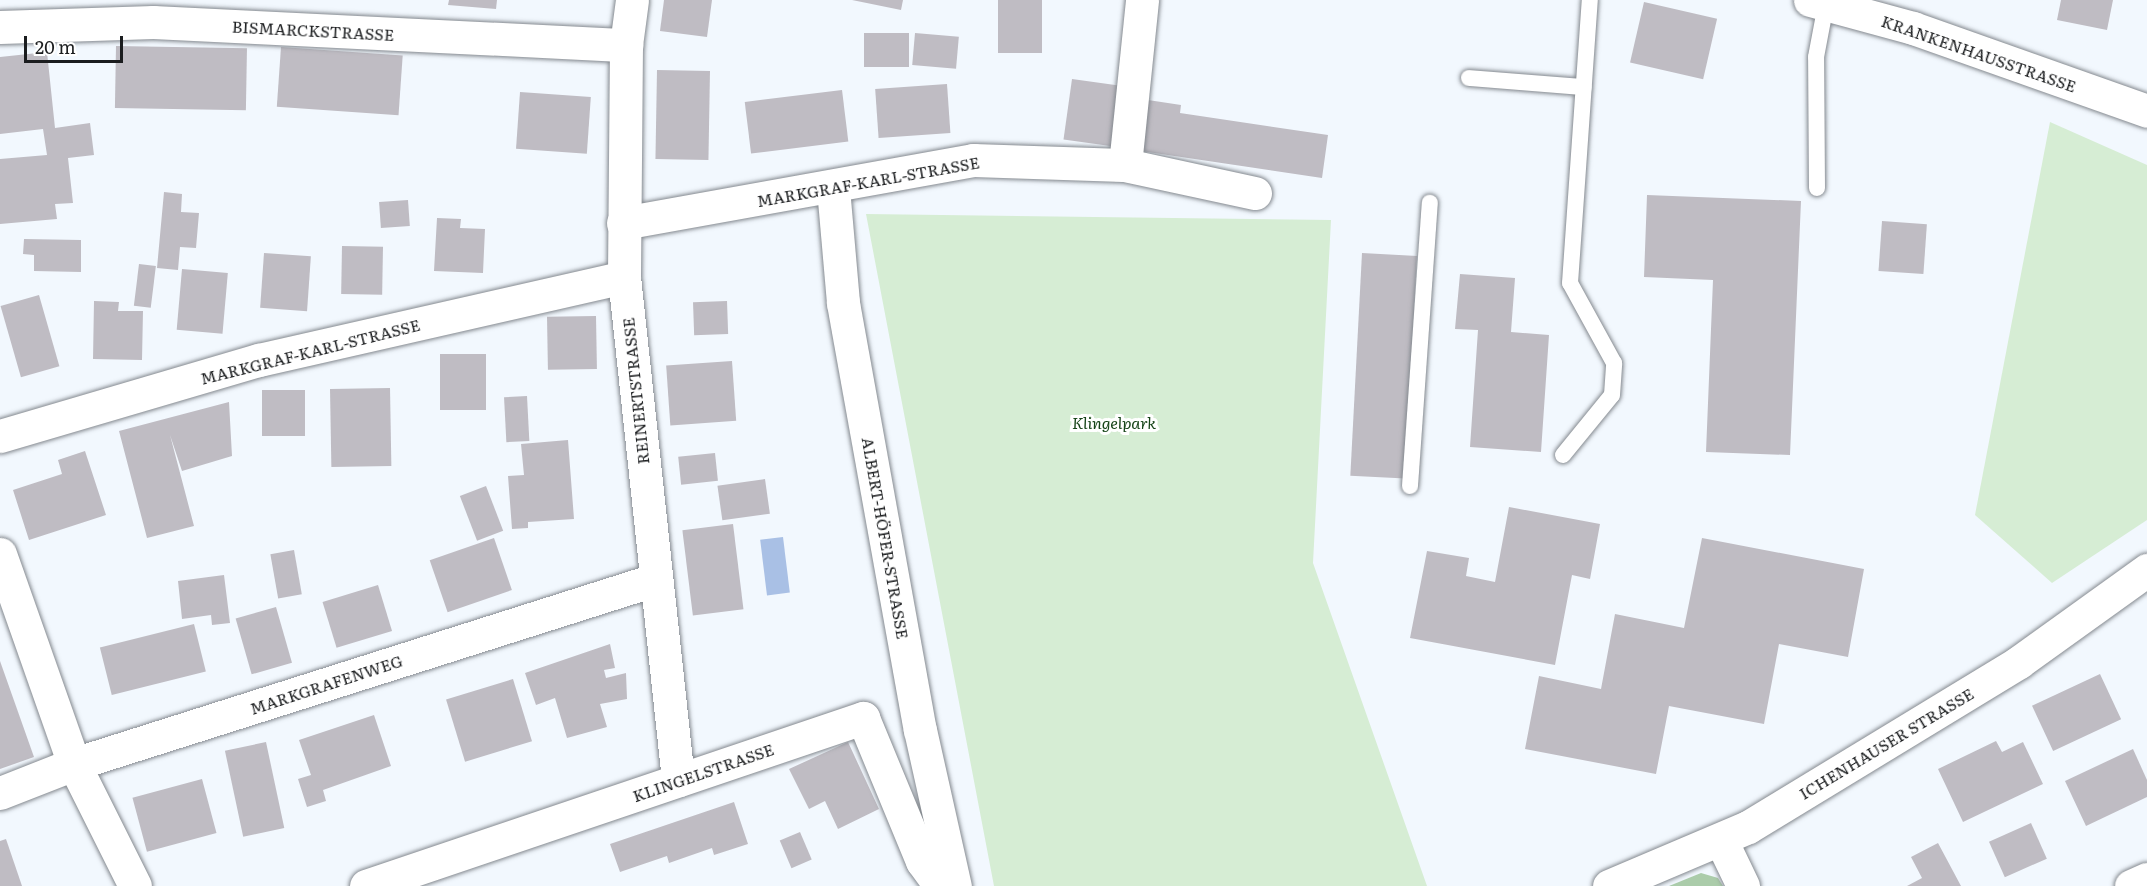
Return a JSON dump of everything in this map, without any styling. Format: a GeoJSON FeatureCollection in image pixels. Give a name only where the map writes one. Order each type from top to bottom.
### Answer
{"type":"FeatureCollection","features":[{"type":"Feature","properties":{"kind":"street","name":"REINERTSTRASSE"},"geometry":{"type":"LineString","coordinates":[[632,0],[626,45],[624,277],[654,580],[678,780]]}},
{"type":"Feature","properties":{"kind":"street"},"geometry":{"type":"LineString","coordinates":[[1125,165],[1142,0]]}},
{"type":"Feature","properties":{"kind":"street","name":"KRANKENHAUSSTRASSE"},"geometry":{"type":"LineString","coordinates":[[1818,2],[1913,27],[2147,111]]}},
{"type":"Feature","properties":{"kind":"street","name":"BISMARCKSTRASSE"},"geometry":{"type":"LineString","coordinates":[[0,27],[153,22],[626,45]]}},
{"type":"Feature","properties":{"kind":"street","name":"MARKGRAF-KARL-STRASSE"},"geometry":{"type":"LineString","coordinates":[[623,223],[833,188],[973,160],[1125,165],[1255,193]]}},
{"type":"Feature","properties":{"kind":"street","name":"ALBERT-HÖFER-STRASSE"},"geometry":{"type":"LineString","coordinates":[[833,188],[843,303],[920,730],[955,886]]}},
{"type":"Feature","properties":{"kind":"street","name":"MARKGRAF-KARL-STRASSE"},"geometry":{"type":"LineString","coordinates":[[0,436],[259,360],[624,277]]}},
{"type":"Feature","properties":{"kind":"street"},"geometry":{"type":"LineString","coordinates":[[0,555],[74,764],[135,886]]}},
{"type":"Feature","properties":{"kind":"street","name":"ICHENHAUSER STRASSE"},"geometry":{"type":"LineString","coordinates":[[1609,886],[1748,827],[2019,662],[2147,570]]}},
{"type":"Feature","properties":{"kind":"street","name":"MARKGRAFENWEG"},"geometry":{"type":"LineString","coordinates":[[0,793],[74,764],[654,580]]}},
{"type":"Feature","properties":{"kind":"street","name":"KLINGELSTRASSE"},"geometry":{"type":"LineString","coordinates":[[366,886],[863,718],[922,861],[940,886]]}},
{"type":"Feature","properties":{"kind":"street"},"geometry":{"type":"LineString","coordinates":[[1720,840],[1743,886]]}},
{"type":"Feature","properties":{"kind":"street"},"geometry":{"type":"LineString","coordinates":[[2131,886],[2147,879]]}},
{"type":"Feature","properties":{"kind":"lane"},"geometry":{"type":"LineString","coordinates":[[1563,455],[1612,395],[1614,363],[1570,283],[1590,0]]}},
{"type":"Feature","properties":{"kind":"lane"},"geometry":{"type":"LineString","coordinates":[[1817,188],[1815,57],[1818,2]]}},
{"type":"Feature","properties":{"kind":"lane"},"geometry":{"type":"LineString","coordinates":[[1469,78],[1584,87]]}},
{"type":"Feature","properties":{"kind":"lane"},"geometry":{"type":"LineString","coordinates":[[1410,486],[1430,203]]}},
{"type":"Feature","properties":{"kind":"green space"},"geometry":{"type":"Polygon","coordinates":[[[2050,122],[2147,165],[2147,520],[2052,583],[1975,515],[2050,122]]]}},
{"type":"Feature","properties":{"kind":"green space","name":"Klingelpark"},"geometry":{"type":"Polygon","coordinates":[[[866,214],[1331,220],[1313,563],[1427,886],[994,886],[866,214]]]}},
{"type":"Feature","properties":{"kind":"green space"},"geometry":{"type":"Polygon","coordinates":[[[1701,873],[1718,878],[1723,886],[1669,886],[1701,873]]]}},
{"type":"Feature","properties":{"kind":"water"},"geometry":{"type":"Polygon","coordinates":[[[783,537],[790,593],[767,595],[760,540],[783,537]]]}},
{"type":"Feature","properties":{"kind":"building"},"geometry":{"type":"Polygon","coordinates":[[[449,0],[497,0],[496,9],[448,5],[449,0]]]}},
{"type":"Feature","properties":{"kind":"building"},"geometry":{"type":"Polygon","coordinates":[[[664,0],[712,0],[707,37],[660,31],[664,0]]]}},
{"type":"Feature","properties":{"kind":"building"},"geometry":{"type":"Polygon","coordinates":[[[852,0],[903,0],[901,10],[852,0]]]}},
{"type":"Feature","properties":{"kind":"building"},"geometry":{"type":"Polygon","coordinates":[[[998,0],[1042,0],[1042,53],[998,53],[998,0]]]}},
{"type":"Feature","properties":{"kind":"building"},"geometry":{"type":"Polygon","coordinates":[[[2061,0],[2113,0],[2107,30],[2057,20],[2061,0]]]}},
{"type":"Feature","properties":{"kind":"building"},"geometry":{"type":"Polygon","coordinates":[[[1644,2],[1717,19],[1703,79],[1630,62],[1644,2]]]}},
{"type":"Feature","properties":{"kind":"building"},"geometry":{"type":"Polygon","coordinates":[[[864,33],[909,33],[909,67],[864,67],[864,33]]]}},
{"type":"Feature","properties":{"kind":"building"},"geometry":{"type":"Polygon","coordinates":[[[915,33],[959,37],[956,69],[912,65],[915,33]]]}},
{"type":"Feature","properties":{"kind":"building"},"geometry":{"type":"Polygon","coordinates":[[[116,46],[247,48],[246,110],[115,108],[116,46]]]}},
{"type":"Feature","properties":{"kind":"building"},"geometry":{"type":"Polygon","coordinates":[[[281,47],[403,56],[399,115],[277,107],[281,47]]]}},
{"type":"Feature","properties":{"kind":"building"},"geometry":{"type":"Polygon","coordinates":[[[47,52],[55,128],[90,123],[94,155],[68,158],[73,203],[55,204],[57,219],[0,224],[0,159],[47,155],[43,129],[0,134],[0,57],[47,52]]]}},
{"type":"Feature","properties":{"kind":"building"},"geometry":{"type":"Polygon","coordinates":[[[657,70],[710,71],[708,160],[655,159],[657,70]]]}},
{"type":"Feature","properties":{"kind":"building"},"geometry":{"type":"Polygon","coordinates":[[[1072,79],[1121,86],[1112,146],[1064,139],[1072,79]]]}},
{"type":"Feature","properties":{"kind":"building"},"geometry":{"type":"Polygon","coordinates":[[[947,84],[950,133],[879,138],[875,89],[947,84]]]}},
{"type":"Feature","properties":{"kind":"building"},"geometry":{"type":"Polygon","coordinates":[[[842,90],[848,142],[751,154],[745,102],[842,90]]]}},
{"type":"Feature","properties":{"kind":"building"},"geometry":{"type":"Polygon","coordinates":[[[520,92],[591,97],[587,154],[516,149],[520,92]]]}},
{"type":"Feature","properties":{"kind":"building"},"geometry":{"type":"Polygon","coordinates":[[[1148,100],[1181,105],[1180,113],[1328,135],[1322,178],[1141,151],[1148,100]]]}},
{"type":"Feature","properties":{"kind":"building"},"geometry":{"type":"Polygon","coordinates":[[[164,192],[182,194],[181,212],[199,213],[196,248],[180,247],[178,270],[157,268],[164,192]]]}},
{"type":"Feature","properties":{"kind":"building"},"geometry":{"type":"Polygon","coordinates":[[[1647,195],[1801,201],[1790,455],[1706,452],[1713,280],[1644,277],[1647,195]]]}},
{"type":"Feature","properties":{"kind":"building"},"geometry":{"type":"Polygon","coordinates":[[[408,200],[410,226],[381,228],[379,202],[408,200]]]}},
{"type":"Feature","properties":{"kind":"building"},"geometry":{"type":"Polygon","coordinates":[[[437,218],[461,219],[460,228],[485,229],[483,273],[434,271],[437,218]]]}},
{"type":"Feature","properties":{"kind":"building"},"geometry":{"type":"Polygon","coordinates":[[[1882,221],[1927,224],[1923,274],[1879,271],[1882,221]]]}},
{"type":"Feature","properties":{"kind":"building"},"geometry":{"type":"Polygon","coordinates":[[[24,239],[81,240],[81,272],[34,271],[34,255],[23,254],[24,239]]]}},
{"type":"Feature","properties":{"kind":"building"},"geometry":{"type":"Polygon","coordinates":[[[342,246],[383,247],[382,295],[341,294],[342,246]]]}},
{"type":"Feature","properties":{"kind":"building"},"geometry":{"type":"Polygon","coordinates":[[[264,253],[311,256],[307,311],[260,308],[264,253]]]}},
{"type":"Feature","properties":{"kind":"building"},"geometry":{"type":"Polygon","coordinates":[[[1362,253],[1417,256],[1405,479],[1350,476],[1362,253]]]}},
{"type":"Feature","properties":{"kind":"building"},"geometry":{"type":"Polygon","coordinates":[[[139,264],[156,266],[151,308],[134,306],[139,264]]]}},
{"type":"Feature","properties":{"kind":"building"},"geometry":{"type":"Polygon","coordinates":[[[182,269],[228,273],[223,334],[177,330],[182,269]]]}},
{"type":"Feature","properties":{"kind":"building"},"geometry":{"type":"Polygon","coordinates":[[[1460,274],[1515,278],[1511,332],[1549,335],[1541,452],[1470,447],[1478,330],[1455,329],[1460,274]]]}},
{"type":"Feature","properties":{"kind":"building"},"geometry":{"type":"Polygon","coordinates":[[[39,295],[59,366],[21,377],[1,306],[39,295]]]}},
{"type":"Feature","properties":{"kind":"building"},"geometry":{"type":"Polygon","coordinates":[[[94,301],[119,302],[118,311],[143,311],[142,360],[93,359],[94,301]]]}},
{"type":"Feature","properties":{"kind":"building"},"geometry":{"type":"Polygon","coordinates":[[[727,301],[728,334],[694,335],[693,302],[727,301]]]}},
{"type":"Feature","properties":{"kind":"building"},"geometry":{"type":"Polygon","coordinates":[[[596,316],[597,369],[548,370],[547,317],[596,316]]]}},
{"type":"Feature","properties":{"kind":"building"},"geometry":{"type":"Polygon","coordinates":[[[440,354],[486,354],[486,410],[440,410],[440,354]]]}},
{"type":"Feature","properties":{"kind":"building"},"geometry":{"type":"Polygon","coordinates":[[[732,361],[736,421],[670,425],[666,366],[732,361]]]}},
{"type":"Feature","properties":{"kind":"building"},"geometry":{"type":"Polygon","coordinates":[[[390,388],[391,466],[331,467],[330,389],[390,388]]]}},
{"type":"Feature","properties":{"kind":"building"},"geometry":{"type":"Polygon","coordinates":[[[262,390],[305,390],[305,436],[262,436],[262,390]]]}},
{"type":"Feature","properties":{"kind":"building"},"geometry":{"type":"Polygon","coordinates":[[[527,396],[529,441],[506,442],[504,397],[527,396]]]}},
{"type":"Feature","properties":{"kind":"building"},"geometry":{"type":"Polygon","coordinates":[[[229,402],[232,456],[182,471],[170,435],[194,526],[147,538],[119,431],[229,402]]]}},
{"type":"Feature","properties":{"kind":"building"},"geometry":{"type":"Polygon","coordinates":[[[568,440],[574,519],[528,522],[528,528],[512,529],[508,476],[524,475],[521,444],[568,440]]]}},
{"type":"Feature","properties":{"kind":"building"},"geometry":{"type":"Polygon","coordinates":[[[85,451],[106,515],[29,540],[13,490],[62,474],[58,460],[85,451]]]}},
{"type":"Feature","properties":{"kind":"building"},"geometry":{"type":"Polygon","coordinates":[[[715,453],[718,481],[681,485],[678,457],[715,453]]]}},
{"type":"Feature","properties":{"kind":"building"},"geometry":{"type":"Polygon","coordinates":[[[765,479],[770,514],[722,520],[717,486],[765,479]]]}},
{"type":"Feature","properties":{"kind":"building"},"geometry":{"type":"Polygon","coordinates":[[[486,486],[503,531],[477,541],[460,496],[486,486]]]}},
{"type":"Feature","properties":{"kind":"building"},"geometry":{"type":"Polygon","coordinates":[[[1509,507],[1600,524],[1590,579],[1572,575],[1555,665],[1410,638],[1427,551],[1469,558],[1466,576],[1495,582],[1509,507]]]}},
{"type":"Feature","properties":{"kind":"building"},"geometry":{"type":"Polygon","coordinates":[[[733,524],[743,609],[693,616],[682,530],[733,524]]]}},
{"type":"Feature","properties":{"kind":"building"},"geometry":{"type":"Polygon","coordinates":[[[494,538],[512,590],[448,612],[430,560],[494,538]]]}},
{"type":"Feature","properties":{"kind":"building"},"geometry":{"type":"Polygon","coordinates":[[[1702,538],[1864,569],[1848,657],[1779,644],[1764,724],[1669,706],[1656,774],[1525,749],[1539,676],[1601,689],[1615,614],[1684,628],[1702,538]]]}},
{"type":"Feature","properties":{"kind":"building"},"geometry":{"type":"Polygon","coordinates":[[[294,550],[302,594],[278,598],[270,554],[294,550]]]}},
{"type":"Feature","properties":{"kind":"building"},"geometry":{"type":"Polygon","coordinates":[[[224,575],[230,623],[212,625],[211,615],[182,619],[178,581],[224,575]]]}},
{"type":"Feature","properties":{"kind":"building"},"geometry":{"type":"Polygon","coordinates":[[[378,585],[392,631],[337,648],[323,602],[378,585]]]}},
{"type":"Feature","properties":{"kind":"building"},"geometry":{"type":"Polygon","coordinates":[[[276,607],[292,663],[252,674],[236,619],[276,607]]]}},
{"type":"Feature","properties":{"kind":"building"},"geometry":{"type":"Polygon","coordinates":[[[194,624],[206,672],[112,695],[100,647],[194,624]]]}},
{"type":"Feature","properties":{"kind":"building"},"geometry":{"type":"Polygon","coordinates":[[[610,644],[615,668],[604,670],[606,678],[626,673],[627,699],[600,704],[607,727],[567,738],[555,698],[536,705],[525,673],[610,644]]]}},
{"type":"Feature","properties":{"kind":"building"},"geometry":{"type":"Polygon","coordinates":[[[0,661],[34,757],[0,769],[0,661]]]}},
{"type":"Feature","properties":{"kind":"building"},"geometry":{"type":"Polygon","coordinates":[[[2100,674],[2121,719],[2053,751],[2032,706],[2100,674]]]}},
{"type":"Feature","properties":{"kind":"building"},"geometry":{"type":"Polygon","coordinates":[[[513,679],[532,741],[465,762],[446,699],[513,679]]]}},
{"type":"Feature","properties":{"kind":"building"},"geometry":{"type":"Polygon","coordinates":[[[374,715],[391,766],[323,790],[326,801],[307,807],[298,779],[311,775],[299,740],[374,715]]]}},
{"type":"Feature","properties":{"kind":"building"},"geometry":{"type":"Polygon","coordinates":[[[1996,741],[2002,752],[2023,742],[2043,784],[1963,822],[1938,769],[1996,741]]]}},
{"type":"Feature","properties":{"kind":"building"},"geometry":{"type":"Polygon","coordinates":[[[266,742],[284,828],[243,837],[225,751],[266,742]]]}},
{"type":"Feature","properties":{"kind":"building"},"geometry":{"type":"Polygon","coordinates":[[[848,742],[879,809],[838,829],[825,801],[809,809],[789,769],[848,742]]]}},
{"type":"Feature","properties":{"kind":"building"},"geometry":{"type":"Polygon","coordinates":[[[2133,749],[2147,780],[2147,797],[2086,826],[2065,781],[2133,749]]]}},
{"type":"Feature","properties":{"kind":"building"},"geometry":{"type":"Polygon","coordinates":[[[202,779],[216,833],[147,852],[132,798],[202,779]]]}},
{"type":"Feature","properties":{"kind":"building"},"geometry":{"type":"Polygon","coordinates":[[[734,802],[748,844],[714,855],[712,848],[669,863],[667,856],[620,872],[610,844],[734,802]]]}},
{"type":"Feature","properties":{"kind":"building"},"geometry":{"type":"Polygon","coordinates":[[[2031,823],[2047,859],[2005,877],[1989,842],[2031,823]]]}},
{"type":"Feature","properties":{"kind":"building"},"geometry":{"type":"Polygon","coordinates":[[[800,832],[812,860],[791,868],[780,841],[800,832]]]}},
{"type":"Feature","properties":{"kind":"building"},"geometry":{"type":"Polygon","coordinates":[[[6,839],[22,886],[0,886],[0,841],[6,839]]]}},
{"type":"Feature","properties":{"kind":"building"},"geometry":{"type":"Polygon","coordinates":[[[1938,843],[1961,886],[1907,886],[1922,878],[1911,857],[1938,843]]]}}]}
